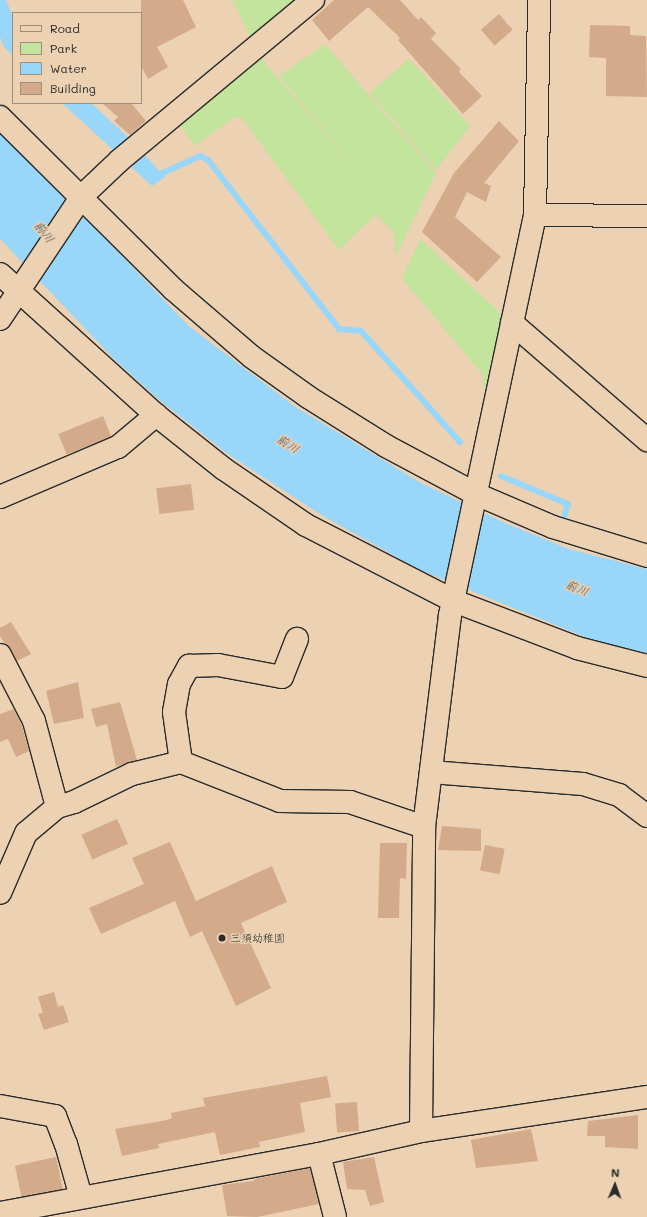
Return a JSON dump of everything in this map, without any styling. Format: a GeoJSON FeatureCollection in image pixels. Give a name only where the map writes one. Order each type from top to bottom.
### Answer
{"type":"FeatureCollection","features":[{"type":"Feature","properties":{"kind":"street"},"geometry":{"type":"LineString","coordinates":[[0,319],[80,199],[120,160],[313,0]]}},
{"type":"Feature","properties":{"kind":"street"},"geometry":{"type":"LineString","coordinates":[[421,1131],[424,827],[450,615],[535,215],[539,0]]}},
{"type":"Feature","properties":{"kind":"street"},"geometry":{"type":"LineString","coordinates":[[0,117],[80,199],[173,289],[252,357],[308,397],[386,446],[475,497],[553,527],[647,556]]}},
{"type":"Feature","properties":{"kind":"street"},"geometry":{"type":"LineString","coordinates":[[535,215],[647,216]]}},
{"type":"Feature","properties":{"kind":"street"},"geometry":{"type":"LineString","coordinates":[[0,274],[23,284],[156,415],[224,469],[306,525],[455,597],[577,648],[647,666]]}},
{"type":"Feature","properties":{"kind":"street"},"geometry":{"type":"LineString","coordinates":[[512,323],[647,440]]}},
{"type":"Feature","properties":{"kind":"street"},"geometry":{"type":"LineString","coordinates":[[0,496],[118,447],[156,415]]}},
{"type":"Feature","properties":{"kind":"street"},"geometry":{"type":"LineString","coordinates":[[181,762],[174,712],[178,684],[189,666],[218,665],[282,676],[297,639]]}},
{"type":"Feature","properties":{"kind":"street"},"geometry":{"type":"LineString","coordinates":[[0,655],[34,720],[57,807]]}},
{"type":"Feature","properties":{"kind":"street"},"geometry":{"type":"LineString","coordinates":[[0,893],[26,833],[57,807],[74,802],[132,774],[181,762],[280,802],[350,802],[424,827]]}},
{"type":"Feature","properties":{"kind":"street"},"geometry":{"type":"LineString","coordinates":[[431,772],[583,784],[619,795],[647,816]]}},
{"type":"Feature","properties":{"kind":"street"},"geometry":{"type":"LineString","coordinates":[[0,1213],[319,1154],[421,1131],[647,1097]]}},
{"type":"Feature","properties":{"kind":"street"},"geometry":{"type":"LineString","coordinates":[[0,1106],[55,1116],[66,1144],[81,1197]]}},
{"type":"Feature","properties":{"kind":"street"},"geometry":{"type":"LineString","coordinates":[[319,1154],[336,1217]]}},
{"type":"Feature","properties":{"kind":"green space"},"geometry":{"type":"Polygon","coordinates":[[[232,0],[302,0],[252,40],[232,0]]]}},
{"type":"Feature","properties":{"kind":"green space"},"geometry":{"type":"Polygon","coordinates":[[[325,44],[436,173],[396,256],[393,232],[376,214],[339,250],[241,117],[233,118],[195,146],[178,123],[258,55],[374,189],[279,76],[325,44]]]}},
{"type":"Feature","properties":{"kind":"green space"},"geometry":{"type":"Polygon","coordinates":[[[409,59],[470,126],[436,170],[370,93],[409,59]]]}},
{"type":"Feature","properties":{"kind":"green space"},"geometry":{"type":"Polygon","coordinates":[[[420,239],[503,315],[488,387],[483,386],[483,375],[402,278],[420,239]]]}},
{"type":"Feature","properties":{"kind":"water"},"geometry":{"type":"Polygon","coordinates":[[[0,0],[6,0],[12,15],[12,55],[4,47],[0,37],[0,0]]]}},
{"type":"Feature","properties":{"kind":"water"},"geometry":{"type":"Polygon","coordinates":[[[63,104],[92,104],[130,139],[165,177],[152,186],[63,104]]]}},
{"type":"Feature","properties":{"kind":"water","name":"前川"},"geometry":{"type":"Polygon","coordinates":[[[0,129],[190,327],[294,406],[421,483],[505,523],[569,549],[647,569],[647,653],[595,641],[420,570],[323,516],[229,455],[158,399],[115,360],[0,239],[0,129]]]}},
{"type":"Feature","properties":{"kind":"building"},"geometry":{"type":"Polygon","coordinates":[[[141,0],[183,0],[196,27],[157,47],[168,67],[148,79],[142,68],[141,0]]]}},
{"type":"Feature","properties":{"kind":"building"},"geometry":{"type":"Polygon","coordinates":[[[334,0],[400,0],[418,20],[421,17],[436,33],[431,39],[461,69],[459,72],[482,96],[463,114],[398,40],[400,38],[368,7],[329,41],[312,20],[334,0]]]}},
{"type":"Feature","properties":{"kind":"building"},"geometry":{"type":"Polygon","coordinates":[[[499,14],[513,30],[495,46],[481,30],[499,14]]]}},
{"type":"Feature","properties":{"kind":"building"},"geometry":{"type":"Polygon","coordinates":[[[590,25],[630,26],[630,35],[646,36],[647,97],[606,96],[606,58],[589,57],[590,25]]]}},
{"type":"Feature","properties":{"kind":"building"},"geometry":{"type":"Polygon","coordinates":[[[103,104],[132,104],[146,121],[130,135],[114,121],[118,117],[103,104]]]}},
{"type":"Feature","properties":{"kind":"building"},"geometry":{"type":"Polygon","coordinates":[[[499,121],[519,141],[484,183],[491,186],[486,202],[467,192],[455,217],[501,257],[477,282],[422,232],[454,173],[499,121]]]}},
{"type":"Feature","properties":{"kind":"building"},"geometry":{"type":"Polygon","coordinates":[[[103,416],[111,436],[67,454],[58,434],[103,416]]]}},
{"type":"Feature","properties":{"kind":"building"},"geometry":{"type":"Polygon","coordinates":[[[191,484],[194,510],[159,514],[156,488],[191,484]]]}},
{"type":"Feature","properties":{"kind":"building"},"geometry":{"type":"Polygon","coordinates":[[[11,622],[31,654],[17,661],[0,636],[0,628],[11,622]]]}},
{"type":"Feature","properties":{"kind":"building"},"geometry":{"type":"Polygon","coordinates":[[[78,682],[84,718],[54,724],[46,691],[78,682]]]}},
{"type":"Feature","properties":{"kind":"building"},"geometry":{"type":"Polygon","coordinates":[[[120,702],[137,760],[116,767],[107,724],[96,727],[91,709],[120,702]]]}},
{"type":"Feature","properties":{"kind":"building"},"geometry":{"type":"Polygon","coordinates":[[[14,709],[22,726],[29,751],[16,757],[8,739],[0,742],[0,714],[14,709]]]}},
{"type":"Feature","properties":{"kind":"building"},"geometry":{"type":"Polygon","coordinates":[[[117,819],[128,844],[92,860],[81,835],[117,819]]]}},
{"type":"Feature","properties":{"kind":"building"},"geometry":{"type":"Polygon","coordinates":[[[442,826],[481,829],[481,851],[438,850],[442,826]]]}},
{"type":"Feature","properties":{"kind":"building"},"geometry":{"type":"Polygon","coordinates":[[[170,842],[196,901],[272,866],[287,902],[241,923],[271,988],[236,1006],[202,931],[190,937],[175,901],[101,934],[89,908],[144,884],[132,858],[170,842]]]}},
{"type":"Feature","properties":{"kind":"building"},"geometry":{"type":"Polygon","coordinates":[[[380,843],[407,843],[406,879],[400,878],[399,918],[378,918],[380,843]]]}},
{"type":"Feature","properties":{"kind":"building"},"geometry":{"type":"Polygon","coordinates":[[[485,845],[505,849],[500,874],[480,871],[485,845]]]}},
{"type":"Feature","properties":{"kind":"building"},"geometry":{"type":"Polygon","coordinates":[[[54,992],[58,1007],[63,1005],[69,1022],[44,1030],[38,1014],[43,1013],[38,997],[54,992]]]}},
{"type":"Feature","properties":{"kind":"building"},"geometry":{"type":"Polygon","coordinates":[[[327,1076],[331,1097],[300,1103],[305,1132],[259,1142],[260,1147],[220,1155],[215,1132],[158,1144],[159,1148],[122,1156],[115,1129],[167,1120],[172,1118],[171,1113],[205,1106],[203,1098],[327,1076]]]}},
{"type":"Feature","properties":{"kind":"building"},"geometry":{"type":"Polygon","coordinates":[[[357,1102],[359,1131],[337,1132],[335,1104],[357,1102]]]}},
{"type":"Feature","properties":{"kind":"building"},"geometry":{"type":"Polygon","coordinates":[[[638,1115],[638,1149],[605,1147],[605,1136],[587,1136],[588,1121],[638,1115]]]}},
{"type":"Feature","properties":{"kind":"building"},"geometry":{"type":"Polygon","coordinates":[[[531,1129],[538,1161],[476,1168],[471,1140],[531,1129]]]}},
{"type":"Feature","properties":{"kind":"building"},"geometry":{"type":"Polygon","coordinates":[[[56,1157],[63,1189],[22,1198],[15,1166],[56,1157]]]}},
{"type":"Feature","properties":{"kind":"building"},"geometry":{"type":"Polygon","coordinates":[[[374,1157],[384,1202],[370,1206],[365,1190],[347,1189],[343,1162],[374,1157]]]}},
{"type":"Feature","properties":{"kind":"building"},"geometry":{"type":"Polygon","coordinates":[[[310,1168],[319,1204],[257,1217],[227,1216],[222,1185],[254,1181],[254,1179],[310,1168]]]}},
{"type":"Feature","properties":{"kind":"waterway"},"geometry":{"type":"LineString","coordinates":[[156,176],[200,156],[208,160],[339,329],[361,331],[460,442]]}},
{"type":"Feature","properties":{"kind":"waterway"},"geometry":{"type":"LineString","coordinates":[[501,476],[568,504],[564,517]]}},
{"type":"Feature","properties":{"kind":"place","name":"三須幼稚園"},"geometry":{"type":"Point","coordinates":[222,938]}}]}
